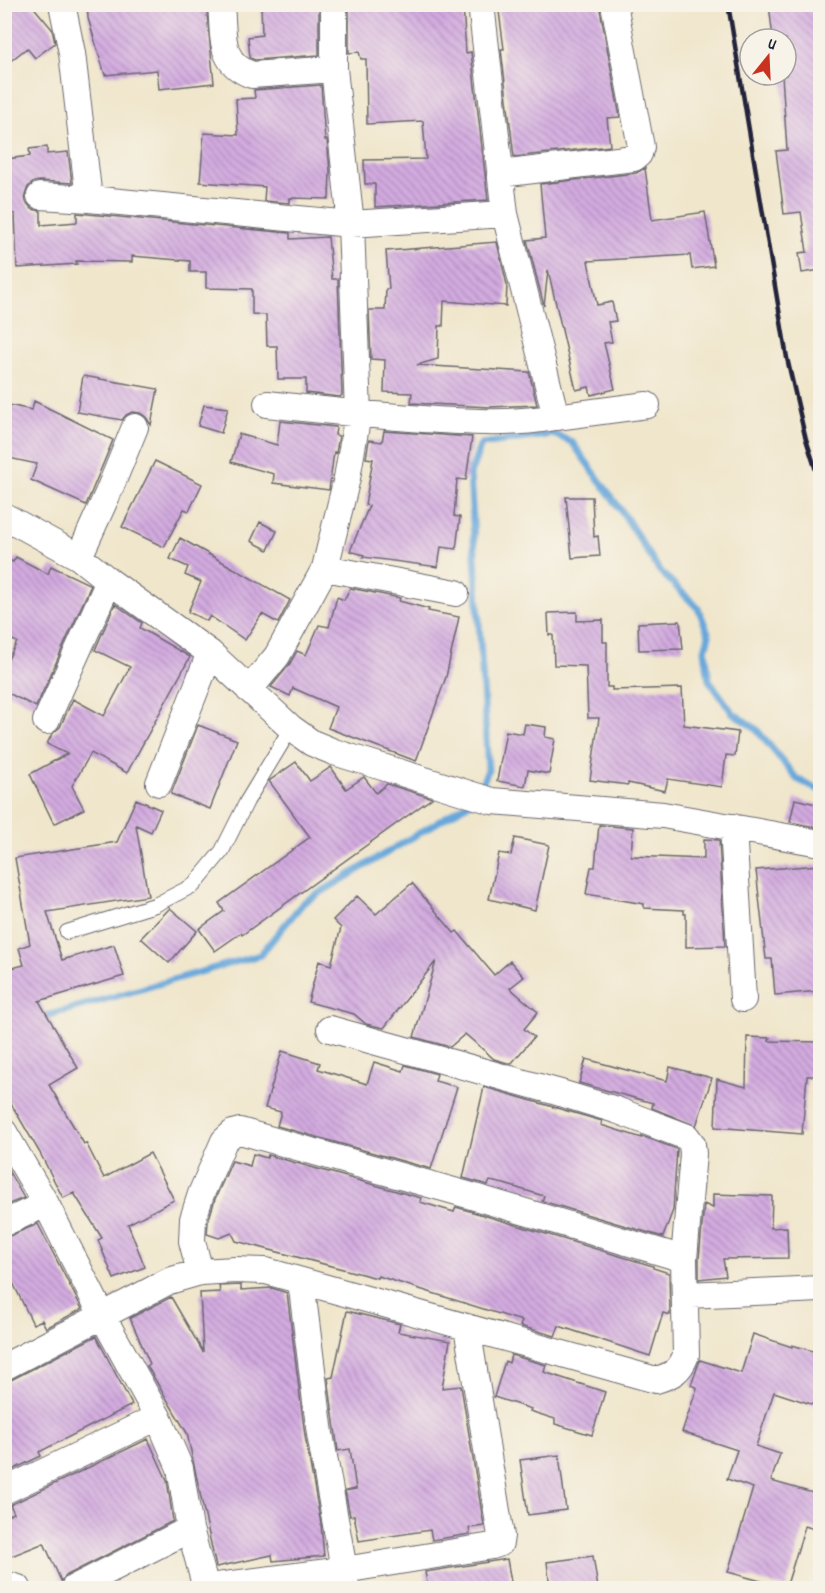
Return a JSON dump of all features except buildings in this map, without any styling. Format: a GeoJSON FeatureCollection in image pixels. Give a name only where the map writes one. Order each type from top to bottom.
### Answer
{"type":"FeatureCollection","features":[{"type":"Feature","properties":{"kind":"street"},"geometry":{"type":"LineString","coordinates":[[62,4],[72,53],[89,199]]}},
{"type":"Feature","properties":{"kind":"street"},"geometry":{"type":"LineString","coordinates":[[221,4],[227,56],[240,71],[252,75],[334,69]]}},
{"type":"Feature","properties":{"kind":"street"},"geometry":{"type":"LineString","coordinates":[[249,690],[277,656],[325,568],[347,478],[358,414],[351,224],[334,69],[334,4]]}},
{"type":"Feature","properties":{"kind":"street"},"geometry":{"type":"LineString","coordinates":[[481,4],[505,214],[556,417]]}},
{"type":"Feature","properties":{"kind":"street"},"geometry":{"type":"LineString","coordinates":[[500,174],[634,158],[639,154],[641,147],[614,4]]}},
{"type":"Feature","properties":{"kind":"street"},"geometry":{"type":"LineString","coordinates":[[40,196],[351,224],[505,214]]}},
{"type":"Feature","properties":{"kind":"street"},"geometry":{"type":"LineString","coordinates":[[267,404],[358,414],[500,423],[647,405]]}},
{"type":"Feature","properties":{"kind":"street"},"geometry":{"type":"LineString","coordinates":[[79,557],[135,427]]}},
{"type":"Feature","properties":{"kind":"street"},"geometry":{"type":"LineString","coordinates":[[4,516],[79,557],[210,653],[291,729],[312,743],[334,752],[492,801],[663,815],[820,843]]}},
{"type":"Feature","properties":{"kind":"street"},"geometry":{"type":"LineString","coordinates":[[325,568],[456,593]]}},
{"type":"Feature","properties":{"kind":"street"},"geometry":{"type":"LineString","coordinates":[[46,721],[109,581]]}},
{"type":"Feature","properties":{"kind":"street"},"geometry":{"type":"LineString","coordinates":[[159,783],[210,653]]}},
{"type":"Feature","properties":{"kind":"street"},"geometry":{"type":"LineString","coordinates":[[734,826],[743,999]]}},
{"type":"Feature","properties":{"kind":"street"},"geometry":{"type":"LineString","coordinates":[[4,1366],[169,1281],[200,1272],[235,1270],[266,1271],[656,1380],[674,1375],[682,1366],[686,1355],[684,1259],[693,1154],[692,1144],[687,1137],[616,1110],[557,1092],[330,1029]]}},
{"type":"Feature","properties":{"kind":"street"},"geometry":{"type":"LineString","coordinates":[[200,1272],[192,1241],[194,1219],[201,1194],[224,1141],[233,1133],[240,1131],[684,1259]]}},
{"type":"Feature","properties":{"kind":"street"},"geometry":{"type":"LineString","coordinates":[[4,1132],[46,1204],[103,1317],[158,1418],[180,1468],[203,1588],[345,1579],[500,1543],[501,1536],[467,1327]]}},
{"type":"Feature","properties":{"kind":"street"},"geometry":{"type":"LineString","coordinates":[[4,1223],[46,1204]]}},
{"type":"Feature","properties":{"kind":"street"},"geometry":{"type":"LineString","coordinates":[[301,1281],[320,1434],[345,1579]]}},
{"type":"Feature","properties":{"kind":"street"},"geometry":{"type":"LineString","coordinates":[[686,1295],[820,1289]]}},
{"type":"Feature","properties":{"kind":"street"},"geometry":{"type":"LineString","coordinates":[[4,1491],[158,1418]]}},
{"type":"Feature","properties":{"kind":"street"},"geometry":{"type":"LineString","coordinates":[[74,1588],[190,1529]]}},
{"type":"Feature","properties":{"kind":"street"},"geometry":{"type":"LineString","coordinates":[[4,1584],[18,1588]]}},
{"type":"Feature","properties":{"kind":"lane"},"geometry":{"type":"LineString","coordinates":[[67,932],[155,905],[194,885],[222,851],[247,801],[291,729]]}},
{"type":"Feature","properties":{"kind":"waterway"},"geometry":{"type":"LineString","coordinates":[[479,791],[488,770],[470,474],[481,444],[553,434],[572,442],[623,513],[659,570],[698,608],[709,635],[705,650],[709,680],[732,712],[756,729],[797,779],[820,790]]}},
{"type":"Feature","properties":{"kind":"waterway"},"geometry":{"type":"LineString","coordinates":[[39,1018],[260,955],[303,903],[471,802]]}},
{"type":"Feature","properties":{"kind":"railway"},"geometry":{"type":"LineString","coordinates":[[728,4],[787,358],[805,436],[820,483]]}}]}
